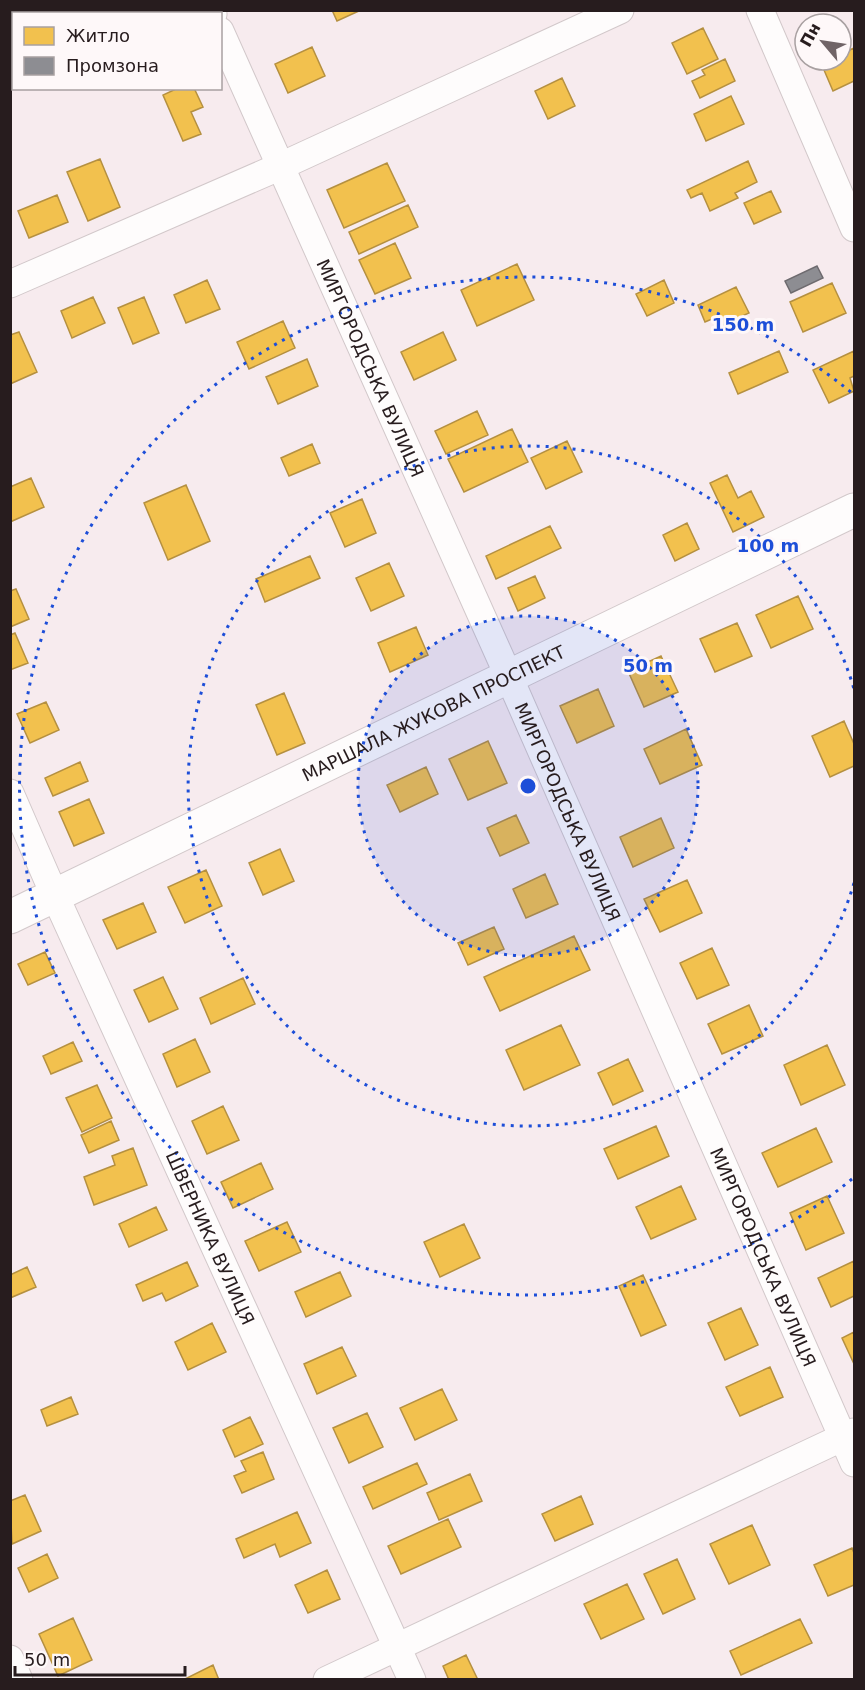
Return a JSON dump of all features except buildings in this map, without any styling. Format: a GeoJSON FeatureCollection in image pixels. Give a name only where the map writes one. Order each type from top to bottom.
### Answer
{"type":"FeatureCollection","features":[{"type":"Feature","properties":{"kind":"street"},"geometry":{"type":"LineString","coordinates":[[10,284],[281,166],[620,10]]}},
{"type":"Feature","properties":{"kind":"street"},"geometry":{"type":"LineString","coordinates":[[760,10],[855,228]]}},
{"type":"Feature","properties":{"kind":"street","name":"МИРГОРОДСЬКА ВУЛИЦЯ"},"geometry":{"type":"LineString","coordinates":[[222,35],[849,1435],[855,1463]]}},
{"type":"Feature","properties":{"kind":"street","name":"МАРШАЛА ЖУКОВА ПРОСПЕКТ"},"geometry":{"type":"LineString","coordinates":[[10,917],[855,510]]}},
{"type":"Feature","properties":{"kind":"street","name":"ШВЕРНИКА ВУЛИЦЯ"},"geometry":{"type":"LineString","coordinates":[[10,794],[412,1680]]}},
{"type":"Feature","properties":{"kind":"street"},"geometry":{"type":"LineString","coordinates":[[327,1680],[849,1435]]}},
{"type":"Feature","properties":{"kind":"street"},"geometry":{"type":"LineString","coordinates":[[10,1659],[20,1680]]}}]}
